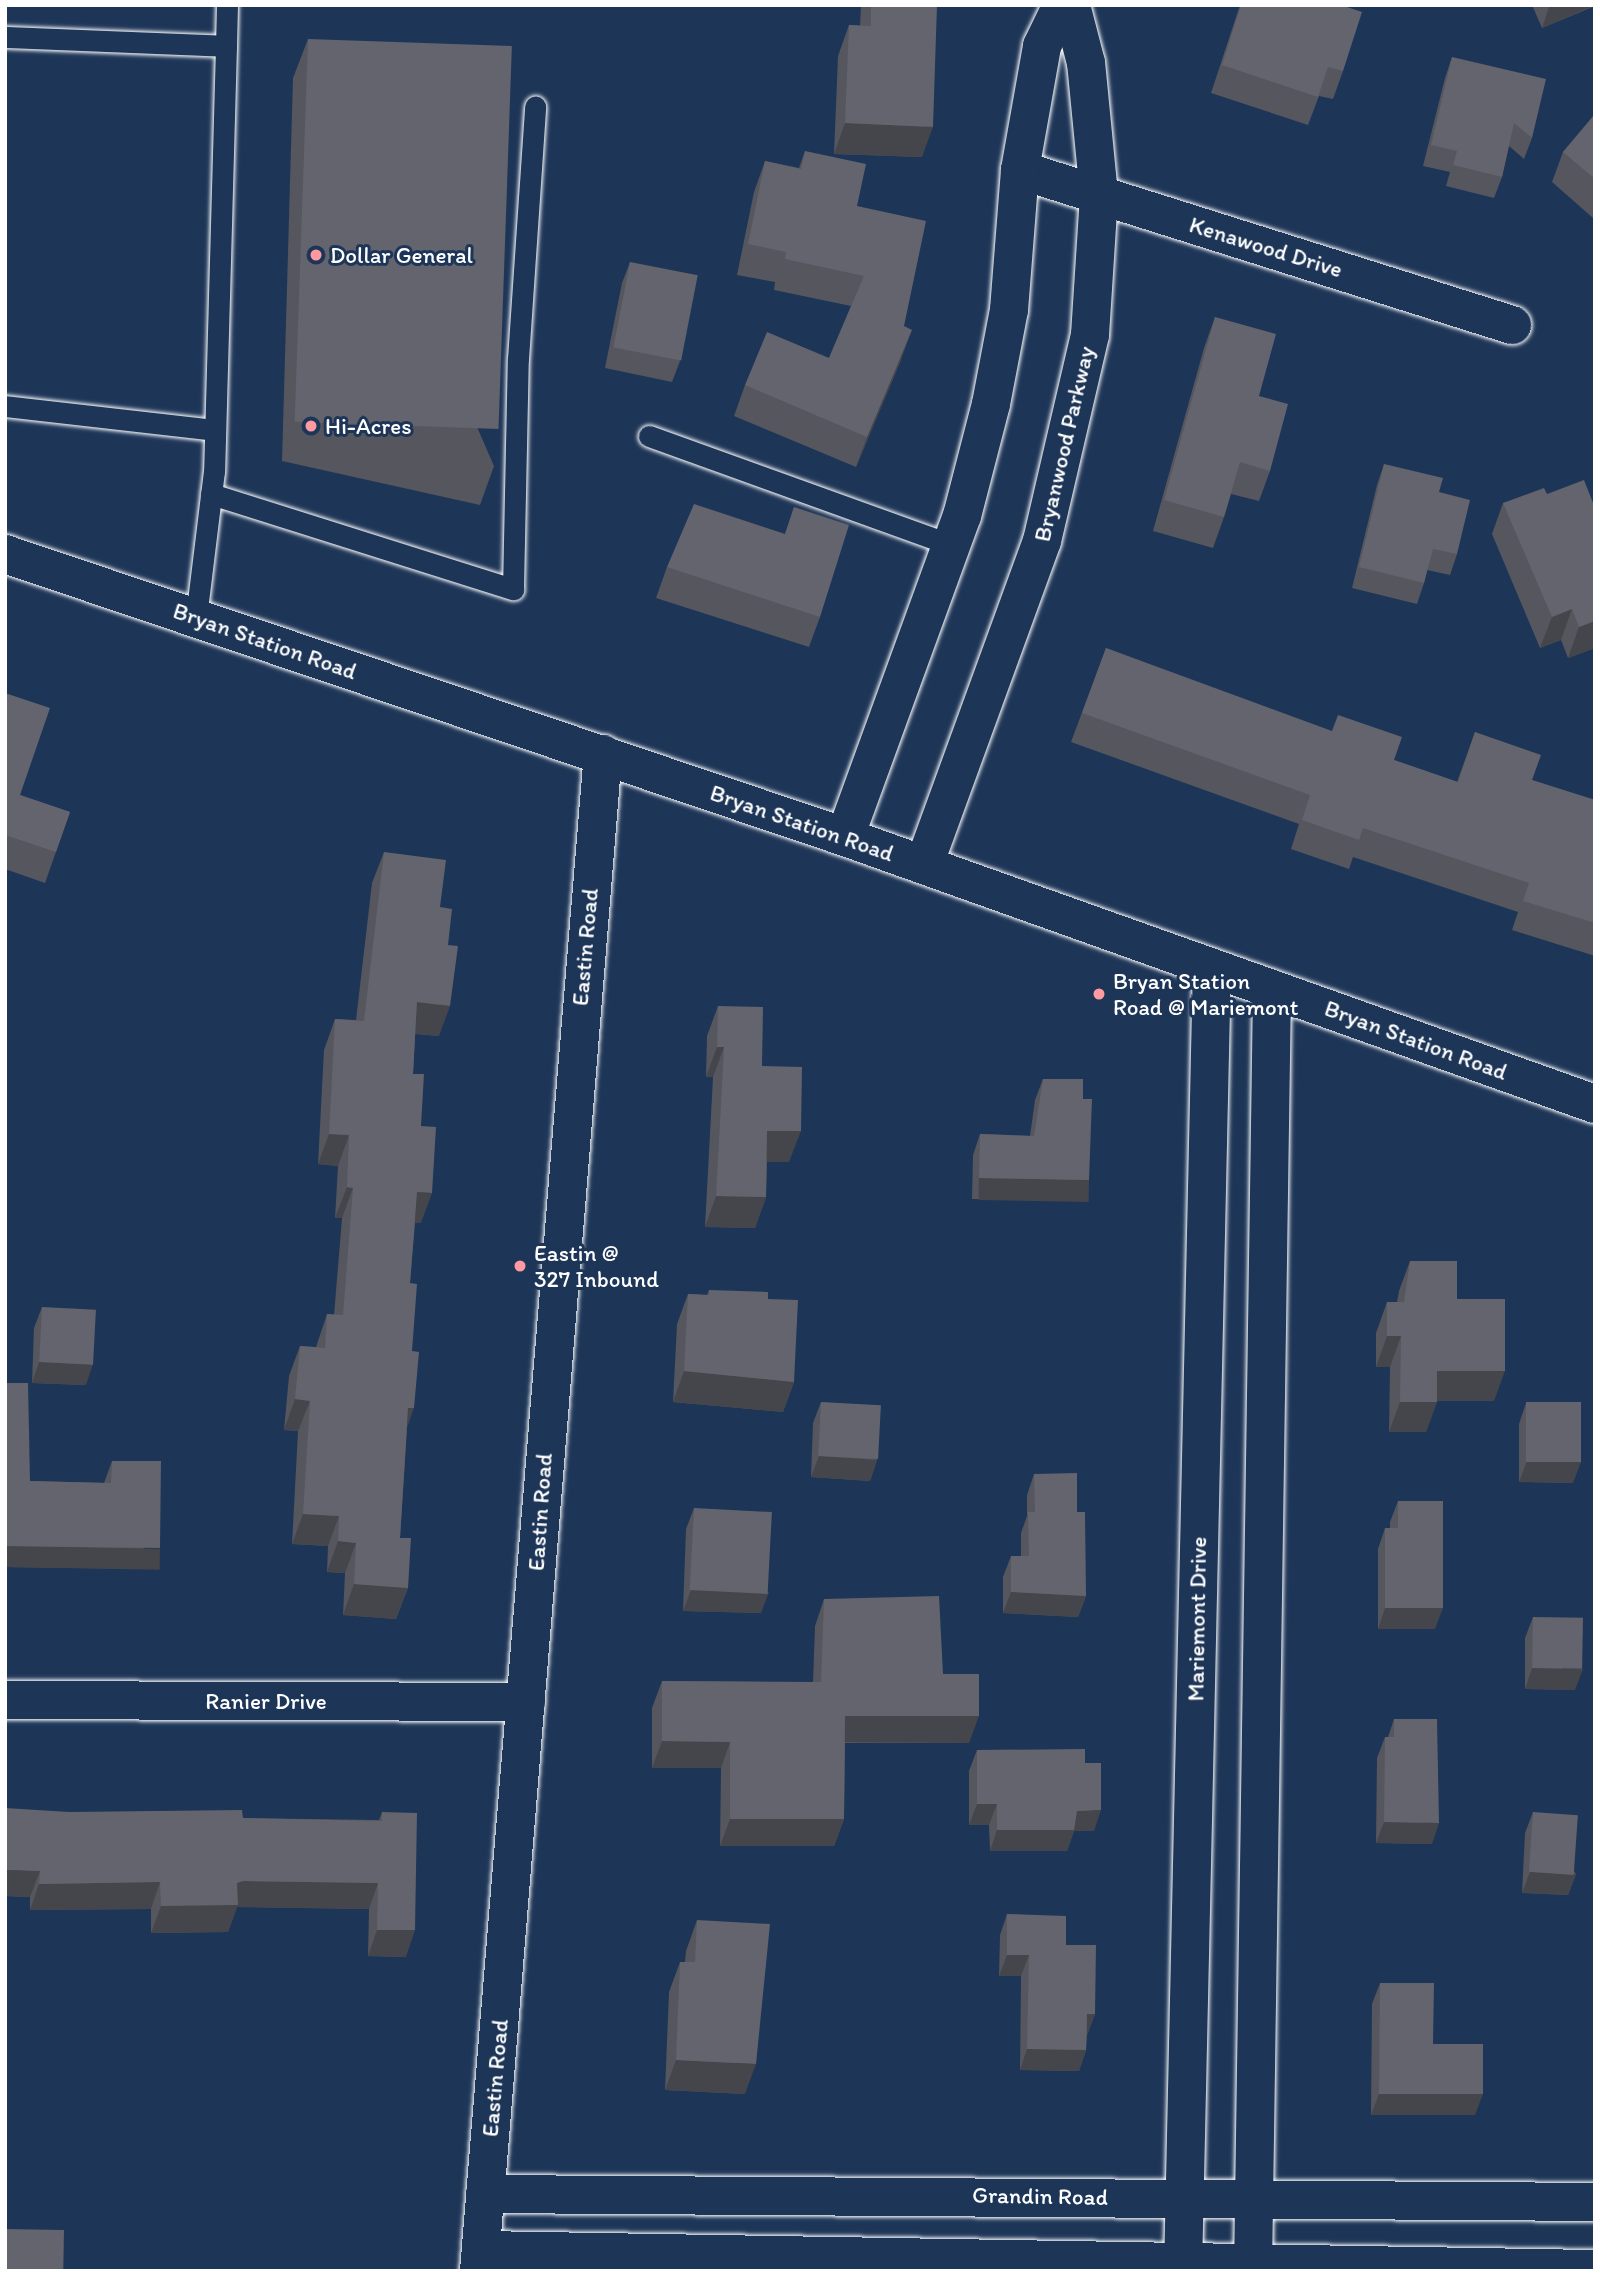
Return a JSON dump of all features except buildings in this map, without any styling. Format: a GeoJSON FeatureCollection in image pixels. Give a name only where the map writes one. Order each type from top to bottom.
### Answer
{"type":"FeatureCollection","features":[{"type":"Feature","properties":{"kind":"street"},"geometry":{"type":"LineString","coordinates":[[845,837],[951,545],[1009,310],[1020,170],[1042,47],[1062,5]]}},
{"type":"Feature","properties":{"kind":"street","name":"Bryanwood Parkway"},"geometry":{"type":"LineString","coordinates":[[923,865],[1045,528],[1090,335],[1100,195],[1086,63],[1071,5]]}},
{"type":"Feature","properties":{"kind":"street","name":"Kenawood Drive"},"geometry":{"type":"LineString","coordinates":[[1020,170],[1512,325]]}},
{"type":"Feature","properties":{"kind":"street","name":"Bryan Station Road"},"geometry":{"type":"LineString","coordinates":[[5,554],[845,837],[1595,1104]]}},
{"type":"Feature","properties":{"kind":"street","name":"Eastin Road"},"geometry":{"type":"LineString","coordinates":[[480,2261],[603,754]]}},
{"type":"Feature","properties":{"kind":"street","name":"Mariemont Drive"},"geometry":{"type":"LineString","coordinates":[[1183,2268],[1212,968]]}},
{"type":"Feature","properties":{"kind":"street"},"geometry":{"type":"LineString","coordinates":[[1253,2268],[1272,989]]}},
{"type":"Feature","properties":{"kind":"street","name":"Ranier Drive"},"geometry":{"type":"LineString","coordinates":[[5,1700],[526,1702]]}},
{"type":"Feature","properties":{"kind":"street","name":"Grandin Road"},"geometry":{"type":"LineString","coordinates":[[485,2194],[1595,2202]]}},
{"type":"Feature","properties":{"kind":"street"},"geometry":{"type":"LineString","coordinates":[[480,2261],[1595,2269]]}},
{"type":"Feature","properties":{"kind":"lane"},"geometry":{"type":"LineString","coordinates":[[196,618],[211,494],[215,430],[227,5]]}},
{"type":"Feature","properties":{"kind":"lane"},"geometry":{"type":"LineString","coordinates":[[5,37],[226,46]]}},
{"type":"Feature","properties":{"kind":"lane"},"geometry":{"type":"LineString","coordinates":[[211,494],[513,589],[517,359],[535,107]]}},
{"type":"Feature","properties":{"kind":"lane"},"geometry":{"type":"LineString","coordinates":[[5,406],[215,430]]}},
{"type":"Feature","properties":{"kind":"lane"},"geometry":{"type":"LineString","coordinates":[[649,436],[951,545]]}},
{"type":"Feature","properties":{"kind":"place","name":"Dollar General"},"geometry":{"type":"Point","coordinates":[316,255]}},
{"type":"Feature","properties":{"kind":"place","name":"Hi-Acres"},"geometry":{"type":"Point","coordinates":[311,426]}},
{"type":"Feature","properties":{"kind":"place","name":"Bryan Station Road @ Mariemont"},"geometry":{"type":"Point","coordinates":[1099,994]}},
{"type":"Feature","properties":{"kind":"place","name":"Eastin @ 327 Inbound"},"geometry":{"type":"Point","coordinates":[520,1266]}}]}
